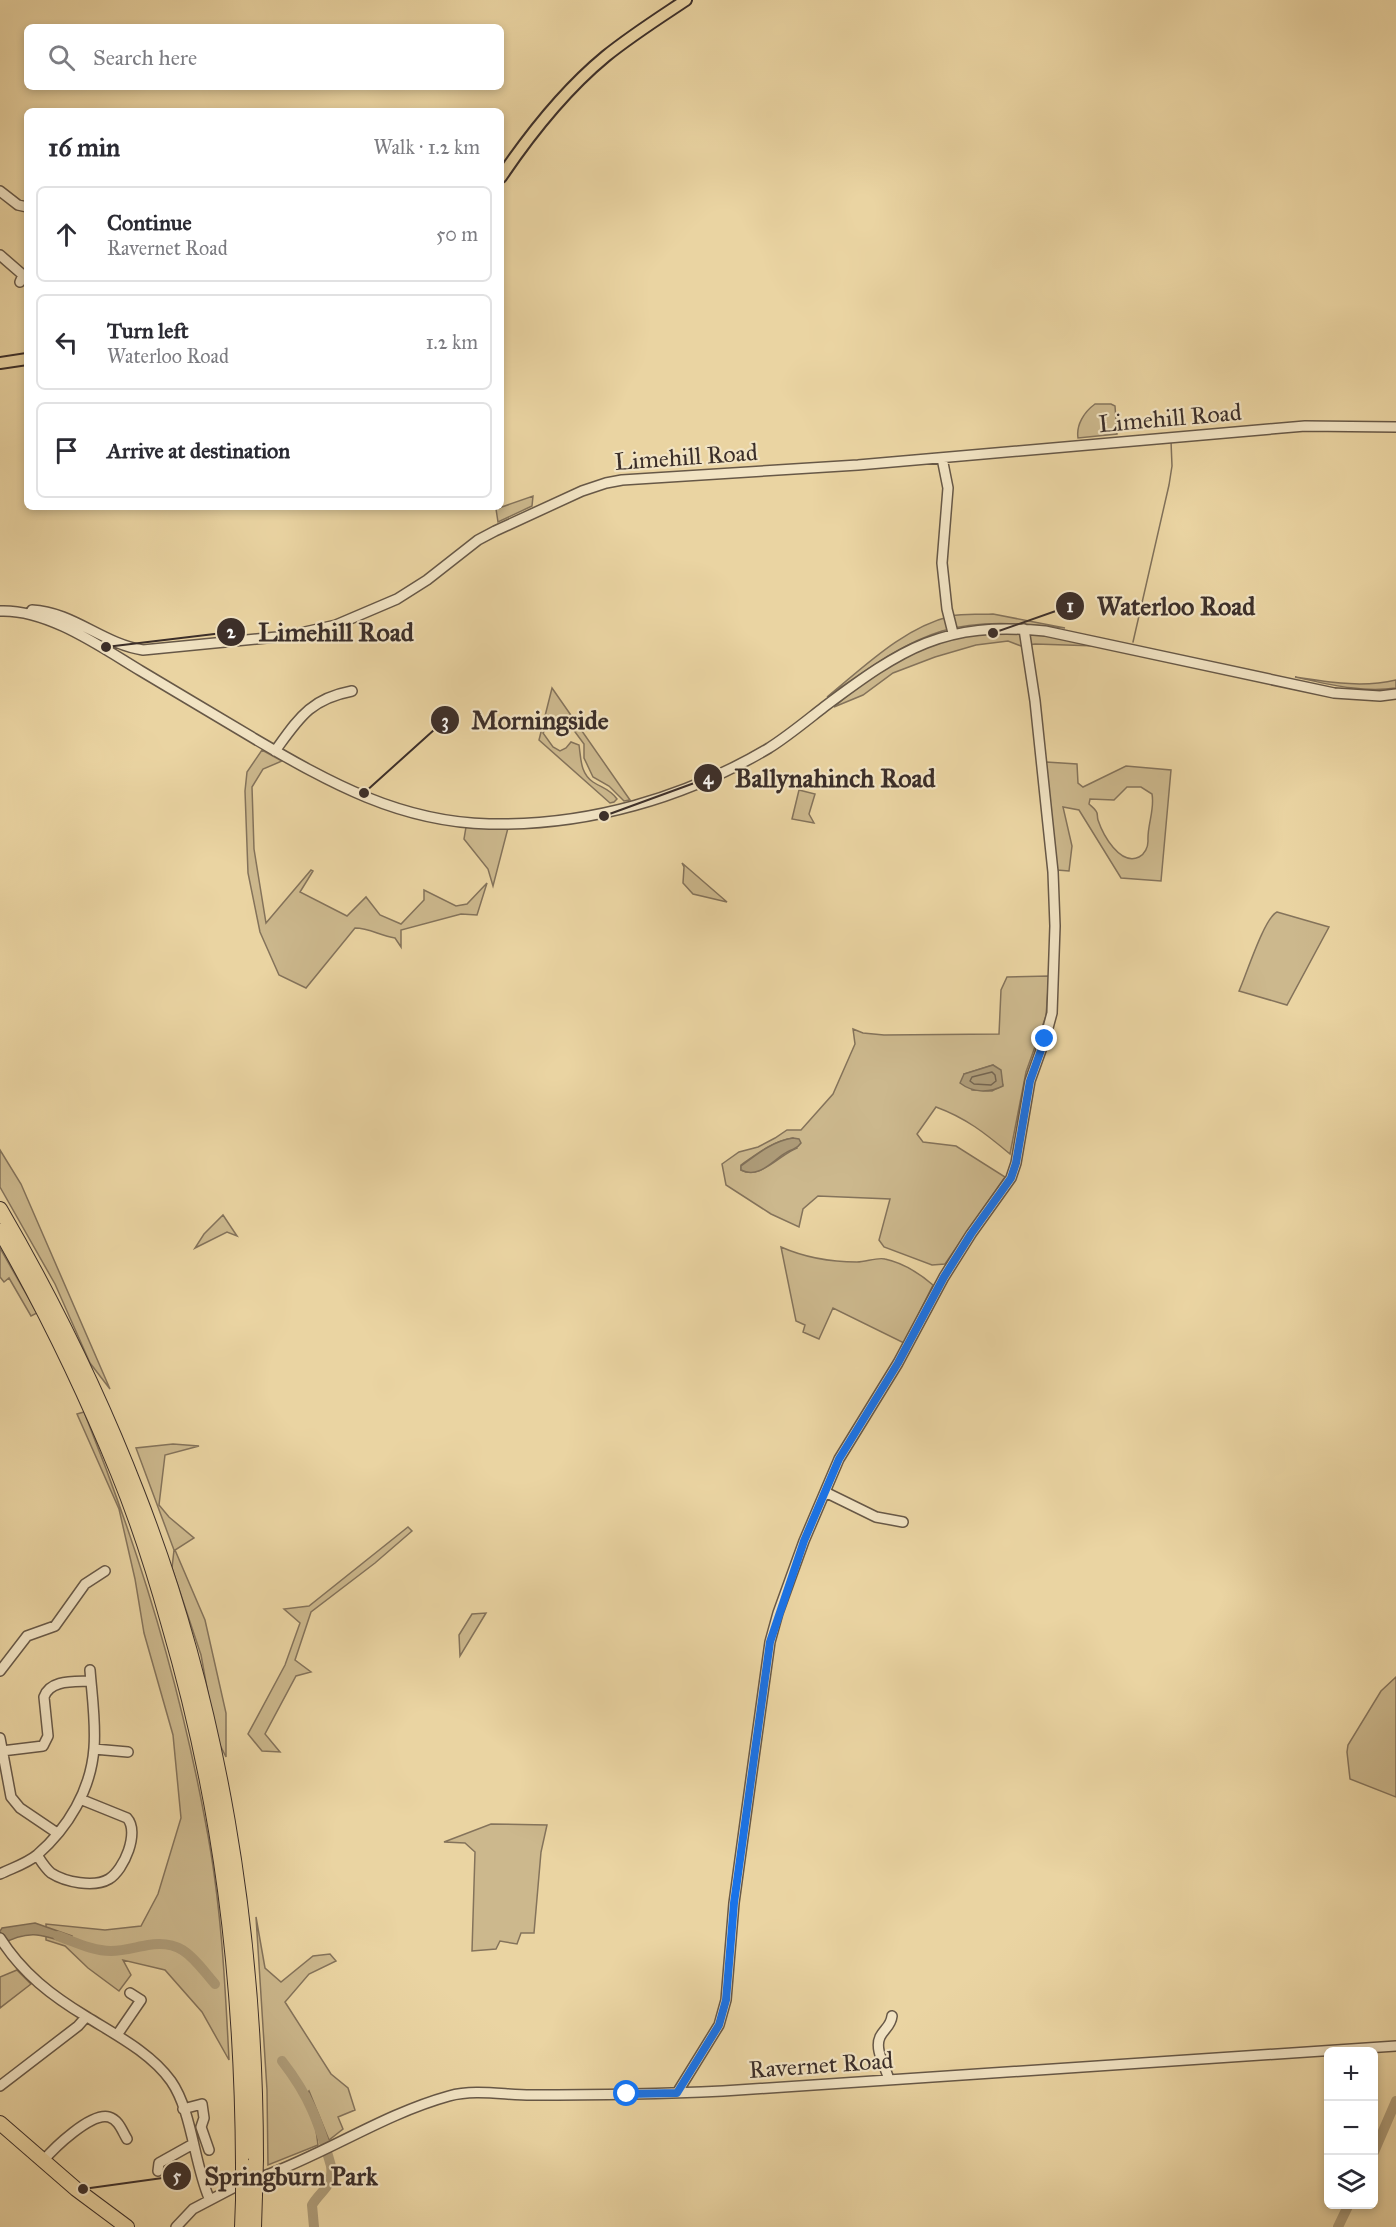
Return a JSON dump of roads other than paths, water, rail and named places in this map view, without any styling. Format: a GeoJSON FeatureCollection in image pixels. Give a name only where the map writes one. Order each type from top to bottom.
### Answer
{"type":"FeatureCollection","features":[{"type":"Feature","properties":{"kind":"highway"},"geometry":{"type":"LineString","coordinates":[[0,1209],[52,1303],[113,1432],[138,1494],[180,1619],[214,1753],[237,1882],[251,2007],[254,2054],[249,2198],[254,2227]]}},
{"type":"Feature","properties":{"kind":"highway"},"geometry":{"type":"LineString","coordinates":[[0,1231],[54,1331],[119,1475],[157,1583],[187,1690],[212,1799],[229,1909],[249,2162]]}},
{"type":"Feature","properties":{"kind":"highway"},"geometry":{"type":"LineString","coordinates":[[0,2123],[94,2204],[127,2227]]}},
{"type":"Feature","properties":{"kind":"highway"},"geometry":{"type":"LineString","coordinates":[[242,2227],[249,2198]]}},
{"type":"Feature","properties":{"kind":"main road"},"geometry":{"type":"LineString","coordinates":[[504,173],[566,95],[591,70],[633,35],[686,0]]}},
{"type":"Feature","properties":{"kind":"main road"},"geometry":{"type":"LineString","coordinates":[[0,363],[24,359]]}},
{"type":"Feature","properties":{"kind":"street"},"geometry":{"type":"LineString","coordinates":[[0,190],[18,205],[24,206]]}},
{"type":"Feature","properties":{"kind":"street"},"geometry":{"type":"LineString","coordinates":[[0,255],[23,277]]}},
{"type":"Feature","properties":{"kind":"street","name":"Limehill Road"},"geometry":{"type":"LineString","coordinates":[[25,613],[31,609],[52,613],[122,645],[143,650],[287,636],[336,625],[397,599],[427,580],[478,540],[582,491],[606,483],[622,480],[858,465],[1305,426],[1396,427]]}},
{"type":"Feature","properties":{"kind":"street"},"geometry":{"type":"LineString","coordinates":[[942,458],[948,488],[942,563],[947,609],[953,633]]}},
{"type":"Feature","properties":{"kind":"street"},"geometry":{"type":"LineString","coordinates":[[0,611],[25,613],[53,622],[90,641],[275,751],[352,792],[401,811],[465,823],[545,822],[601,814],[679,792],[735,767],[773,746],[898,654],[953,633],[996,628],[1045,631],[1334,693],[1380,696],[1396,694]]}},
{"type":"Feature","properties":{"kind":"street"},"geometry":{"type":"LineString","coordinates":[[677,2093],[719,2025],[723,2014],[734,1903],[770,1642],[804,1541],[839,1459],[898,1363],[944,1277],[1011,1178],[1016,1163],[1030,1081],[1052,1012],[1055,926],[1053,872],[1035,701],[1024,629]]}},
{"type":"Feature","properties":{"kind":"street"},"geometry":{"type":"LineString","coordinates":[[275,751],[310,707],[352,691]]}},
{"type":"Feature","properties":{"kind":"street"},"geometry":{"type":"LineString","coordinates":[[825,1492],[876,1517],[903,1522]]}},
{"type":"Feature","properties":{"kind":"street"},"geometry":{"type":"LineString","coordinates":[[0,1671],[27,1636],[55,1626],[85,1584],[105,1571]]}},
{"type":"Feature","properties":{"kind":"street"},"geometry":{"type":"LineString","coordinates":[[0,1874],[25,1863],[36,1855],[70,1817],[80,1799],[90,1772],[94,1749],[90,1670]]}},
{"type":"Feature","properties":{"kind":"street"},"geometry":{"type":"LineString","coordinates":[[2,1751],[43,1746],[48,1736],[44,1697],[48,1688],[52,1685],[91,1681]]}},
{"type":"Feature","properties":{"kind":"street"},"geometry":{"type":"LineString","coordinates":[[0,1738],[11,1797],[20,1808],[57,1833]]}},
{"type":"Feature","properties":{"kind":"street"},"geometry":{"type":"LineString","coordinates":[[94,1749],[128,1752]]}},
{"type":"Feature","properties":{"kind":"street"},"geometry":{"type":"LineString","coordinates":[[36,1855],[53,1874],[80,1882],[100,1882],[117,1873],[133,1837],[130,1822],[127,1818],[80,1799]]}},
{"type":"Feature","properties":{"kind":"street"},"geometry":{"type":"LineString","coordinates":[[0,1938],[33,1979],[86,2017],[117,2035],[165,2073],[179,2093],[209,2198]]}},
{"type":"Feature","properties":{"kind":"street"},"geometry":{"type":"LineString","coordinates":[[117,2035],[141,2000],[130,1993]]}},
{"type":"Feature","properties":{"kind":"street"},"geometry":{"type":"LineString","coordinates":[[889,2080],[878,2047],[880,2037],[890,2024],[892,2016]]}},
{"type":"Feature","properties":{"kind":"street"},"geometry":{"type":"LineString","coordinates":[[0,2086],[78,2026],[86,2017]]}},
{"type":"Feature","properties":{"kind":"street","name":"Ravernet Road"},"geometry":{"type":"LineString","coordinates":[[264,2176],[384,2120],[451,2096],[469,2093],[520,2095],[677,2093],[1396,2046]]}},
{"type":"Feature","properties":{"kind":"street"},"geometry":{"type":"LineString","coordinates":[[183,2109],[202,2104],[204,2118],[201,2127],[209,2150]]}},
{"type":"Feature","properties":{"kind":"street"},"geometry":{"type":"LineString","coordinates":[[43,2161],[62,2141],[95,2119],[107,2116],[116,2120],[127,2139]]}},
{"type":"Feature","properties":{"kind":"street"},"geometry":{"type":"LineString","coordinates":[[157,2165],[193,2144]]}},
{"type":"Feature","properties":{"kind":"street"},"geometry":{"type":"LineString","coordinates":[[176,2227],[193,2209],[209,2198],[233,2187]]}},
{"type":"Feature","properties":{"kind":"water"},"geometry":{"type":"Polygon","coordinates":[[[993,1065],[1001,1070],[1003,1086],[981,1091],[970,1089],[960,1083],[964,1074],[993,1065]]]}},
{"type":"Feature","properties":{"kind":"water"},"geometry":{"type":"Polygon","coordinates":[[[793,1138],[799,1139],[800,1145],[766,1167],[754,1172],[741,1170],[741,1166],[766,1149],[793,1138]]]}},
{"type":"Feature","properties":{"kind":"water"},"geometry":{"type":"Polygon","coordinates":[[[35,1923],[72,1936],[69,1944],[50,1937],[26,1935],[0,1945],[2,1928],[35,1923]]]}},
{"type":"Feature","properties":{"kind":"waterway"},"geometry":{"type":"LineString","coordinates":[[1133,642],[1169,485],[1172,466],[1171,441]]}},
{"type":"Feature","properties":{"kind":"waterway"},"geometry":{"type":"LineString","coordinates":[[58,1936],[104,1951],[148,1945],[171,1945],[187,1953],[215,1984]]}},
{"type":"Feature","properties":{"kind":"waterway"},"geometry":{"type":"LineString","coordinates":[[282,2061],[300,2087],[312,2111],[331,2166],[329,2183],[312,2205],[314,2227]]}},
{"type":"Feature","properties":{"kind":"waterway"},"geometry":{"type":"LineString","coordinates":[[1378,2143],[1396,2101]]}},
{"type":"Feature","properties":{"kind":"waterway"},"geometry":{"type":"LineString","coordinates":[[1338,2227],[1347,2209]]}},
{"type":"Feature","properties":{"kind":"place","name":"Waterloo Road"},"geometry":{"type":"Point","coordinates":[993,633]}},
{"type":"Feature","properties":{"kind":"place","name":"Limehill Road"},"geometry":{"type":"Point","coordinates":[106,647]}},
{"type":"Feature","properties":{"kind":"place","name":"Morningside"},"geometry":{"type":"Point","coordinates":[364,793]}},
{"type":"Feature","properties":{"kind":"place","name":"Ballynahinch Road"},"geometry":{"type":"Point","coordinates":[604,816]}},
{"type":"Feature","properties":{"kind":"place","name":"Springburn Park"},"geometry":{"type":"Point","coordinates":[83,2189]}}]}
